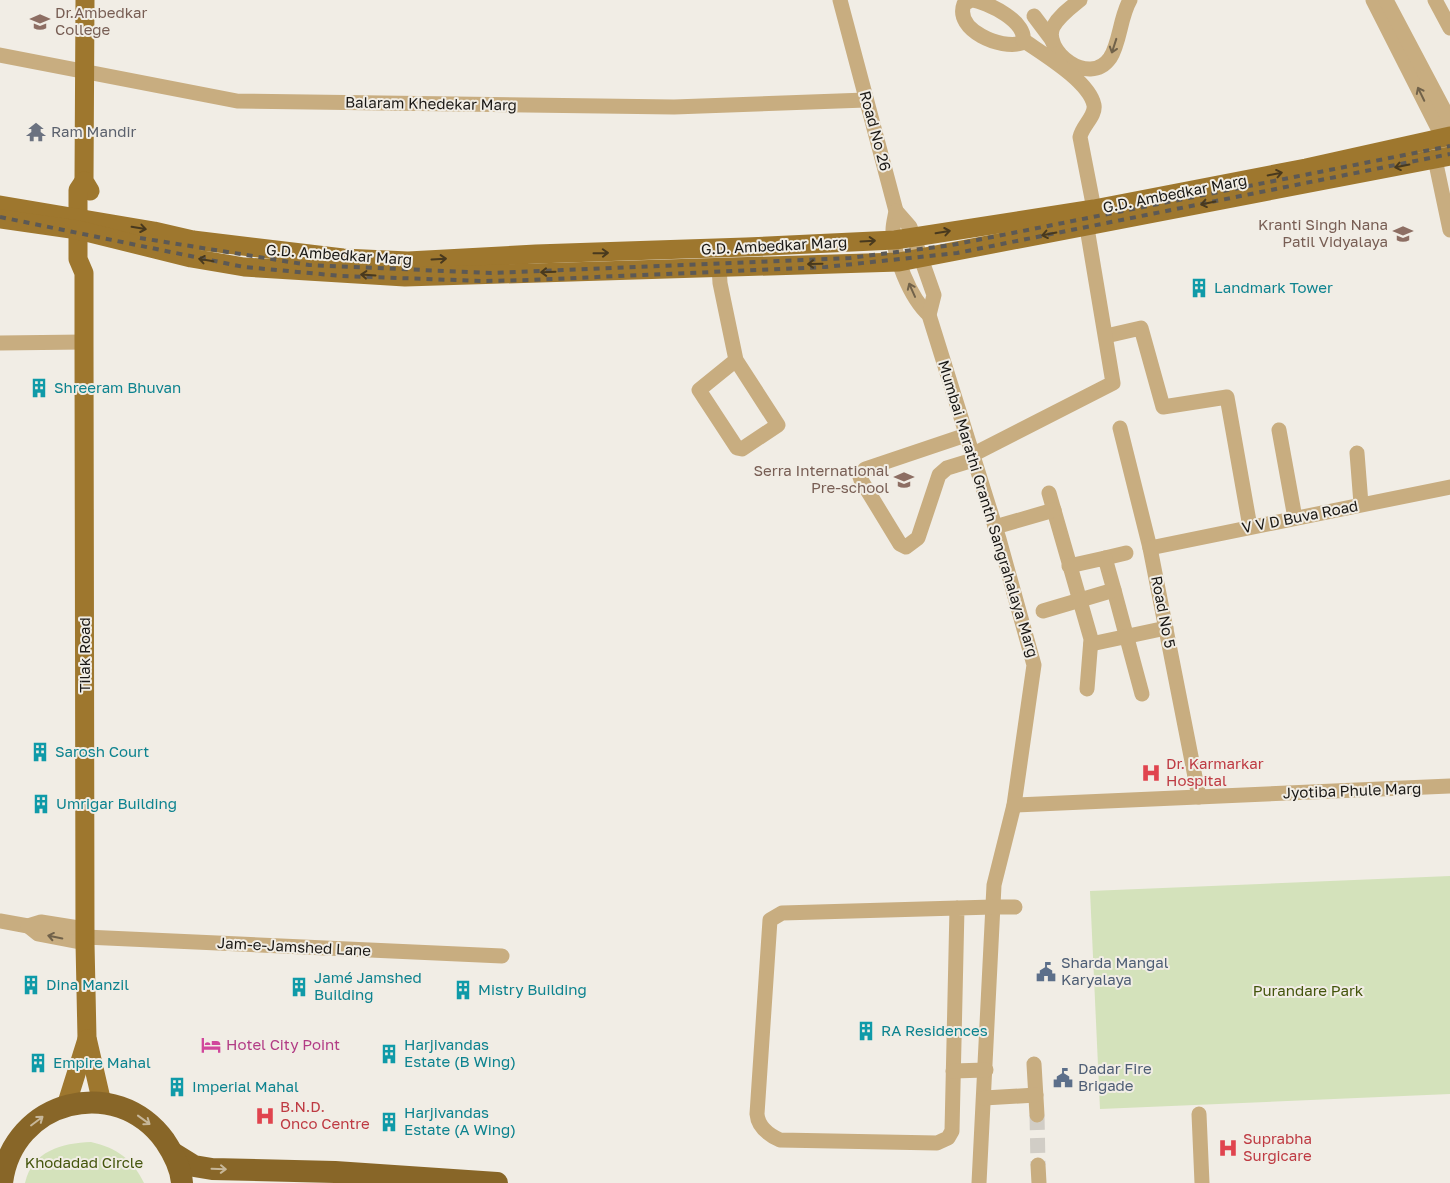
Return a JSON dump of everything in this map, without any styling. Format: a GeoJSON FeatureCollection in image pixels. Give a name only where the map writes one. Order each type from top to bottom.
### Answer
{"type":"FeatureCollection","features":[{"type":"Feature","properties":{"kind":"highway"},"geometry":{"type":"LineString","coordinates":[[2,1183],[7,1150],[37,1120],[66,1106],[84,1102],[102,1103],[138,1116],[156,1129],[174,1153],[194,1166],[336,1178],[496,1183]]}},
{"type":"Feature","properties":{"kind":"highway"},"geometry":{"type":"LineString","coordinates":[[174,1153],[182,1183]]}},
{"type":"Feature","properties":{"kind":"main road","name":"Tilak Road"},"geometry":{"type":"LineString","coordinates":[[85,0],[84,181],[78,190],[89,228],[89,261],[84,273],[85,936],[87,1038],[102,1103]]}},
{"type":"Feature","properties":{"kind":"main road","name":"G.D. Ambedkar Marg"},"geometry":{"type":"LineString","coordinates":[[713,261],[1088,215],[1308,176],[1446,144]]}},
{"type":"Feature","properties":{"kind":"main road","name":"G.D. Ambedkar Marg"},"geometry":{"type":"LineString","coordinates":[[8,213],[89,228],[191,258],[244,267],[405,277],[510,264],[713,261],[899,262],[920,259],[1088,215]]}},
{"type":"Feature","properties":{"kind":"main road","name":"Tilak Road"},"geometry":{"type":"LineString","coordinates":[[66,1106],[87,1038]]}},
{"type":"Feature","properties":{"kind":"street","name":"Road No 26"},"geometry":{"type":"LineString","coordinates":[[840,0],[896,210],[893,230],[899,262]]}},
{"type":"Feature","properties":{"kind":"street"},"geometry":{"type":"LineString","coordinates":[[966,436],[865,469],[860,476],[903,546],[909,546],[918,538],[939,475],[947,468],[973,457],[1113,383],[1088,215],[1080,136],[1082,128],[1093,112],[1094,106],[1086,90],[1077,80],[1023,40],[1018,29],[1002,11],[977,0],[963,2],[963,17],[973,31],[999,44],[1017,44],[1023,40]]}},
{"type":"Feature","properties":{"kind":"street"},"geometry":{"type":"LineString","coordinates":[[1052,35],[1060,17],[1080,0]]}},
{"type":"Feature","properties":{"kind":"street"},"geometry":{"type":"LineString","coordinates":[[1037,14],[1052,35],[1057,50],[1070,63],[1087,70],[1101,66],[1110,57],[1130,0]]}},
{"type":"Feature","properties":{"kind":"street"},"geometry":{"type":"LineString","coordinates":[[1372,0],[1446,144]]}},
{"type":"Feature","properties":{"kind":"street"},"geometry":{"type":"LineString","coordinates":[[1386,0],[1446,144],[1450,230]]}},
{"type":"Feature","properties":{"kind":"street"},"geometry":{"type":"LineString","coordinates":[[1435,0],[1450,28]]}},
{"type":"Feature","properties":{"kind":"street","name":"Balaram Khedekar Marg"},"geometry":{"type":"LineString","coordinates":[[0,55],[86,70],[236,101],[674,107],[866,100]]}},
{"type":"Feature","properties":{"kind":"street"},"geometry":{"type":"LineString","coordinates":[[896,210],[910,227],[934,295],[929,315]]}},
{"type":"Feature","properties":{"kind":"street"},"geometry":{"type":"LineString","coordinates":[[713,261],[736,360],[778,425],[742,449],[737,448],[699,390],[736,360]]}},
{"type":"Feature","properties":{"kind":"street","name":"Mumbai Marathi Granth Sangrahalaya Marg"},"geometry":{"type":"LineString","coordinates":[[899,262],[918,306],[929,315],[995,527],[1034,665],[1014,805],[994,885],[979,1183]]}},
{"type":"Feature","properties":{"kind":"street"},"geometry":{"type":"LineString","coordinates":[[1106,336],[1141,328],[1164,408],[1227,397],[1250,526]]}},
{"type":"Feature","properties":{"kind":"street"},"geometry":{"type":"LineString","coordinates":[[0,342],[84,342]]}},
{"type":"Feature","properties":{"kind":"street","name":"Road No 5"},"geometry":{"type":"LineString","coordinates":[[1120,428],[1150,548],[1199,797]]}},
{"type":"Feature","properties":{"kind":"street"},"geometry":{"type":"LineString","coordinates":[[1279,430],[1295,518]]}},
{"type":"Feature","properties":{"kind":"street"},"geometry":{"type":"LineString","coordinates":[[938,445],[947,468]]}},
{"type":"Feature","properties":{"kind":"street"},"geometry":{"type":"LineString","coordinates":[[1358,453],[1361,504]]}},
{"type":"Feature","properties":{"kind":"street","name":"V V D Buva Road"},"geometry":{"type":"LineString","coordinates":[[1150,548],[1250,526],[1450,487]]}},
{"type":"Feature","properties":{"kind":"street"},"geometry":{"type":"LineString","coordinates":[[1049,493],[1091,644],[1087,689]]}},
{"type":"Feature","properties":{"kind":"street"},"geometry":{"type":"LineString","coordinates":[[995,527],[1054,510]]}},
{"type":"Feature","properties":{"kind":"street"},"geometry":{"type":"LineString","coordinates":[[1069,566],[1126,553]]}},
{"type":"Feature","properties":{"kind":"street"},"geometry":{"type":"LineString","coordinates":[[1105,558],[1142,694]]}},
{"type":"Feature","properties":{"kind":"street"},"geometry":{"type":"LineString","coordinates":[[1043,611],[1114,590]]}},
{"type":"Feature","properties":{"kind":"street"},"geometry":{"type":"LineString","coordinates":[[1091,644],[1166,628]]}},
{"type":"Feature","properties":{"kind":"street","name":"Jyotiba Phule Marg"},"geometry":{"type":"LineString","coordinates":[[1014,805],[1450,786]]}},
{"type":"Feature","properties":{"kind":"street"},"geometry":{"type":"LineString","coordinates":[[957,908],[952,1132],[942,1142],[780,1140],[763,1129],[758,1119],[770,920],[782,913],[957,908],[994,907],[1015,908]]}},
{"type":"Feature","properties":{"kind":"street","name":"Jam-e-Jamshed Lane"},"geometry":{"type":"LineString","coordinates":[[0,921],[28,926],[40,922],[85,936],[502,956]]}},
{"type":"Feature","properties":{"kind":"street"},"geometry":{"type":"LineString","coordinates":[[1034,1064],[1037,1115]]}},
{"type":"Feature","properties":{"kind":"street"},"geometry":{"type":"LineString","coordinates":[[953,1071],[986,1070]]}},
{"type":"Feature","properties":{"kind":"street"},"geometry":{"type":"LineString","coordinates":[[984,1098],[1036,1095]]}},
{"type":"Feature","properties":{"kind":"street"},"geometry":{"type":"LineString","coordinates":[[1199,1114],[1202,1183]]}},
{"type":"Feature","properties":{"kind":"street"},"geometry":{"type":"LineString","coordinates":[[1038,1165],[1039,1183]]}},
{"type":"Feature","properties":{"kind":"green space","name":"Purandare Park"},"geometry":{"type":"Polygon","coordinates":[[[1450,876],[1450,1094],[1100,1109],[1090,891],[1450,876]]]}},
{"type":"Feature","properties":{"kind":"green space","name":"Khodadad Circle"},"geometry":{"type":"Polygon","coordinates":[[[91,1142],[116,1151],[123,1156],[134,1167],[144,1183],[25,1183],[34,1163],[41,1156],[69,1144],[91,1142]]]}},
{"type":"Feature","properties":{"kind":"tunnel"},"geometry":{"type":"LineString","coordinates":[[1037,1115],[1038,1165]]}},
{"type":"Feature","properties":{"kind":"railway"},"geometry":{"type":"LineString","coordinates":[[140,238],[309,265],[491,273],[850,258],[952,245],[1450,146]]}},
{"type":"Feature","properties":{"kind":"railway"},"geometry":{"type":"LineString","coordinates":[[0,217],[244,267],[342,276],[483,281],[529,280],[825,267],[957,253],[1450,154]]}},
{"type":"Feature","properties":{"kind":"place","name":"Dr.Ambedkar College"},"geometry":{"type":"Point","coordinates":[40,22]}},
{"type":"Feature","properties":{"kind":"place","name":"Ram Mandir"},"geometry":{"type":"Point","coordinates":[36,132]}},
{"type":"Feature","properties":{"kind":"place","name":"Kranti Singh Nana Patil Vidyalaya"},"geometry":{"type":"Point","coordinates":[1403,234]}},
{"type":"Feature","properties":{"kind":"place","name":"Landmark Tower"},"geometry":{"type":"Point","coordinates":[1199,288]}},
{"type":"Feature","properties":{"kind":"place","name":"Shreeram Bhuvan"},"geometry":{"type":"Point","coordinates":[39,388]}},
{"type":"Feature","properties":{"kind":"place","name":"Serra International Pre-school"},"geometry":{"type":"Point","coordinates":[904,480]}},
{"type":"Feature","properties":{"kind":"place","name":"Sarosh Court"},"geometry":{"type":"Point","coordinates":[40,752]}},
{"type":"Feature","properties":{"kind":"place","name":"Dr. Karmarkar Hospital"},"geometry":{"type":"Point","coordinates":[1151,773]}},
{"type":"Feature","properties":{"kind":"place","name":"Umrigar Building"},"geometry":{"type":"Point","coordinates":[41,804]}},
{"type":"Feature","properties":{"kind":"place","name":"Sharda Mangal Karyalaya"},"geometry":{"type":"Point","coordinates":[1046,972]}},
{"type":"Feature","properties":{"kind":"place","name":"Dina Manzil"},"geometry":{"type":"Point","coordinates":[31,985]}},
{"type":"Feature","properties":{"kind":"place","name":"Jamé Jamshed Building"},"geometry":{"type":"Point","coordinates":[299,987]}},
{"type":"Feature","properties":{"kind":"place","name":"Mistry Building"},"geometry":{"type":"Point","coordinates":[463,990]}},
{"type":"Feature","properties":{"kind":"place","name":"RA Residences"},"geometry":{"type":"Point","coordinates":[866,1031]}},
{"type":"Feature","properties":{"kind":"place","name":"Hotel City Point"},"geometry":{"type":"Point","coordinates":[211,1045]}},
{"type":"Feature","properties":{"kind":"place","name":"Harjivandas Estate (B Wing)"},"geometry":{"type":"Point","coordinates":[389,1054]}},
{"type":"Feature","properties":{"kind":"place","name":"Empire Mahal"},"geometry":{"type":"Point","coordinates":[38,1063]}},
{"type":"Feature","properties":{"kind":"place","name":"Dadar Fire Brigade"},"geometry":{"type":"Point","coordinates":[1063,1078]}},
{"type":"Feature","properties":{"kind":"place","name":"Imperial Mahal"},"geometry":{"type":"Point","coordinates":[177,1087]}},
{"type":"Feature","properties":{"kind":"place","name":"B.N.D. Onco Centre"},"geometry":{"type":"Point","coordinates":[265,1116]}},
{"type":"Feature","properties":{"kind":"place","name":"Harjivandas Estate (A Wing)"},"geometry":{"type":"Point","coordinates":[389,1122]}},
{"type":"Feature","properties":{"kind":"place","name":"Suprabha Surgicare"},"geometry":{"type":"Point","coordinates":[1228,1148]}}]}
